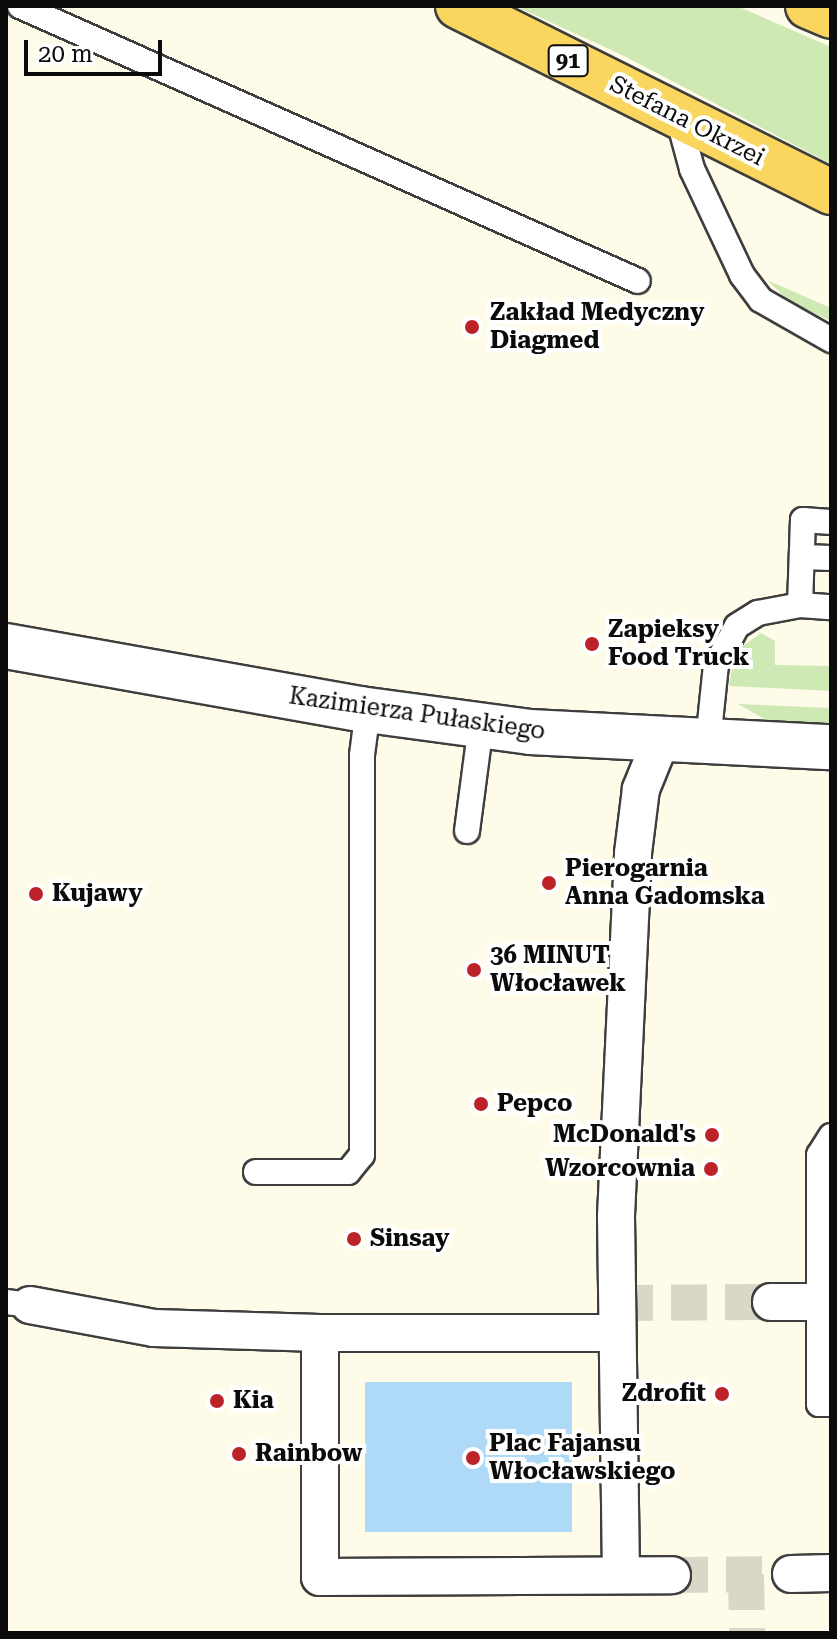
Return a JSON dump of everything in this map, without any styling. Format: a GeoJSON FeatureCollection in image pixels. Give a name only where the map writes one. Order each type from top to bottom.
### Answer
{"type":"FeatureCollection","features":[{"type":"Feature","properties":{"kind":"main road","name":"Stefana Okrzei"},"geometry":{"type":"LineString","coordinates":[[458,6],[831,192]]}},
{"type":"Feature","properties":{"kind":"main road"},"geometry":{"type":"LineString","coordinates":[[808,6],[831,16]]}},
{"type":"Feature","properties":{"kind":"street","name":"Kazimierza Pułaskiego"},"geometry":{"type":"LineString","coordinates":[[6,646],[368,709],[481,725],[661,740],[831,747]]}},
{"type":"Feature","properties":{"kind":"street"},"geometry":{"type":"LineString","coordinates":[[621,1575],[616,1216],[633,853],[641,789],[661,740]]}},
{"type":"Feature","properties":{"kind":"street"},"geometry":{"type":"LineString","coordinates":[[771,1302],[819,1302]]}},
{"type":"Feature","properties":{"kind":"street"},"geometry":{"type":"LineString","coordinates":[[18,1304],[154,1328],[320,1333],[617,1333]]}},
{"type":"Feature","properties":{"kind":"street"},"geometry":{"type":"LineString","coordinates":[[320,1333],[320,1577],[672,1575]]}},
{"type":"Feature","properties":{"kind":"street"},"geometry":{"type":"LineString","coordinates":[[791,1574],[831,1573]]}},
{"type":"Feature","properties":{"kind":"lane"},"geometry":{"type":"LineString","coordinates":[[20,6],[638,281]]}},
{"type":"Feature","properties":{"kind":"lane"},"geometry":{"type":"LineString","coordinates":[[678,117],[692,169],[742,275],[770,306],[831,340]]}},
{"type":"Feature","properties":{"kind":"lane"},"geometry":{"type":"LineString","coordinates":[[800,605],[803,520],[831,522]]}},
{"type":"Feature","properties":{"kind":"lane"},"geometry":{"type":"LineString","coordinates":[[802,557],[831,558]]}},
{"type":"Feature","properties":{"kind":"lane"},"geometry":{"type":"LineString","coordinates":[[708,742],[711,691],[724,645],[737,626],[758,613],[800,605],[831,607]]}},
{"type":"Feature","properties":{"kind":"lane"},"geometry":{"type":"LineString","coordinates":[[256,1172],[348,1172],[362,1155],[362,755],[368,709]]}},
{"type":"Feature","properties":{"kind":"lane"},"geometry":{"type":"LineString","coordinates":[[467,831],[481,725]]}},
{"type":"Feature","properties":{"kind":"lane"},"geometry":{"type":"LineString","coordinates":[[831,1136],[819,1155],[819,1404],[831,1404]]}},
{"type":"Feature","properties":{"kind":"green space"},"geometry":{"type":"Polygon","coordinates":[[[515,6],[737,6],[831,47],[831,164],[620,54],[515,6]]]}},
{"type":"Feature","properties":{"kind":"green space"},"geometry":{"type":"Polygon","coordinates":[[[767,280],[831,308],[831,321],[790,302],[767,280]]]}},
{"type":"Feature","properties":{"kind":"green space"},"geometry":{"type":"Polygon","coordinates":[[[761,633],[775,641],[775,665],[831,666],[831,691],[729,686],[735,652],[761,633]]]}},
{"type":"Feature","properties":{"kind":"green space"},"geometry":{"type":"Polygon","coordinates":[[[738,704],[831,708],[831,725],[770,722],[738,704]]]}},
{"type":"Feature","properties":{"kind":"water"},"geometry":{"type":"Polygon","coordinates":[[[365,1382],[572,1382],[572,1532],[365,1532],[365,1382]]]}},
{"type":"Feature","properties":{"kind":"tunnel"},"geometry":{"type":"LineString","coordinates":[[617,1303],[771,1302]]}},
{"type":"Feature","properties":{"kind":"tunnel"},"geometry":{"type":"LineString","coordinates":[[746,1574],[747,1633]]}},
{"type":"Feature","properties":{"kind":"tunnel"},"geometry":{"type":"LineString","coordinates":[[672,1575],[791,1574]]}},
{"type":"Feature","properties":{"kind":"place","name":"Zakład Medyczny Diagmed"},"geometry":{"type":"Point","coordinates":[472,327]}},
{"type":"Feature","properties":{"kind":"place","name":"Zapieksy Food Truck"},"geometry":{"type":"Point","coordinates":[592,644]}},
{"type":"Feature","properties":{"kind":"place","name":"Pierogarnia Anna Gadomska"},"geometry":{"type":"Point","coordinates":[549,883]}},
{"type":"Feature","properties":{"kind":"place","name":"Kujawy"},"geometry":{"type":"Point","coordinates":[36,894]}},
{"type":"Feature","properties":{"kind":"place","name":"36 MINUT Włocławek"},"geometry":{"type":"Point","coordinates":[474,970]}},
{"type":"Feature","properties":{"kind":"place","name":"Pepco"},"geometry":{"type":"Point","coordinates":[481,1104]}},
{"type":"Feature","properties":{"kind":"place","name":"McDonald's"},"geometry":{"type":"Point","coordinates":[712,1135]}},
{"type":"Feature","properties":{"kind":"place","name":"Wzorcownia"},"geometry":{"type":"Point","coordinates":[711,1169]}},
{"type":"Feature","properties":{"kind":"place","name":"Sinsay"},"geometry":{"type":"Point","coordinates":[354,1239]}},
{"type":"Feature","properties":{"kind":"place","name":"Zdrofit"},"geometry":{"type":"Point","coordinates":[722,1394]}},
{"type":"Feature","properties":{"kind":"place","name":"Kia"},"geometry":{"type":"Point","coordinates":[217,1401]}},
{"type":"Feature","properties":{"kind":"place","name":"Rainbow"},"geometry":{"type":"Point","coordinates":[239,1454]}},
{"type":"Feature","properties":{"kind":"place","name":"Plac Fajansu Włocławskiego"},"geometry":{"type":"Point","coordinates":[473,1458]}}]}
